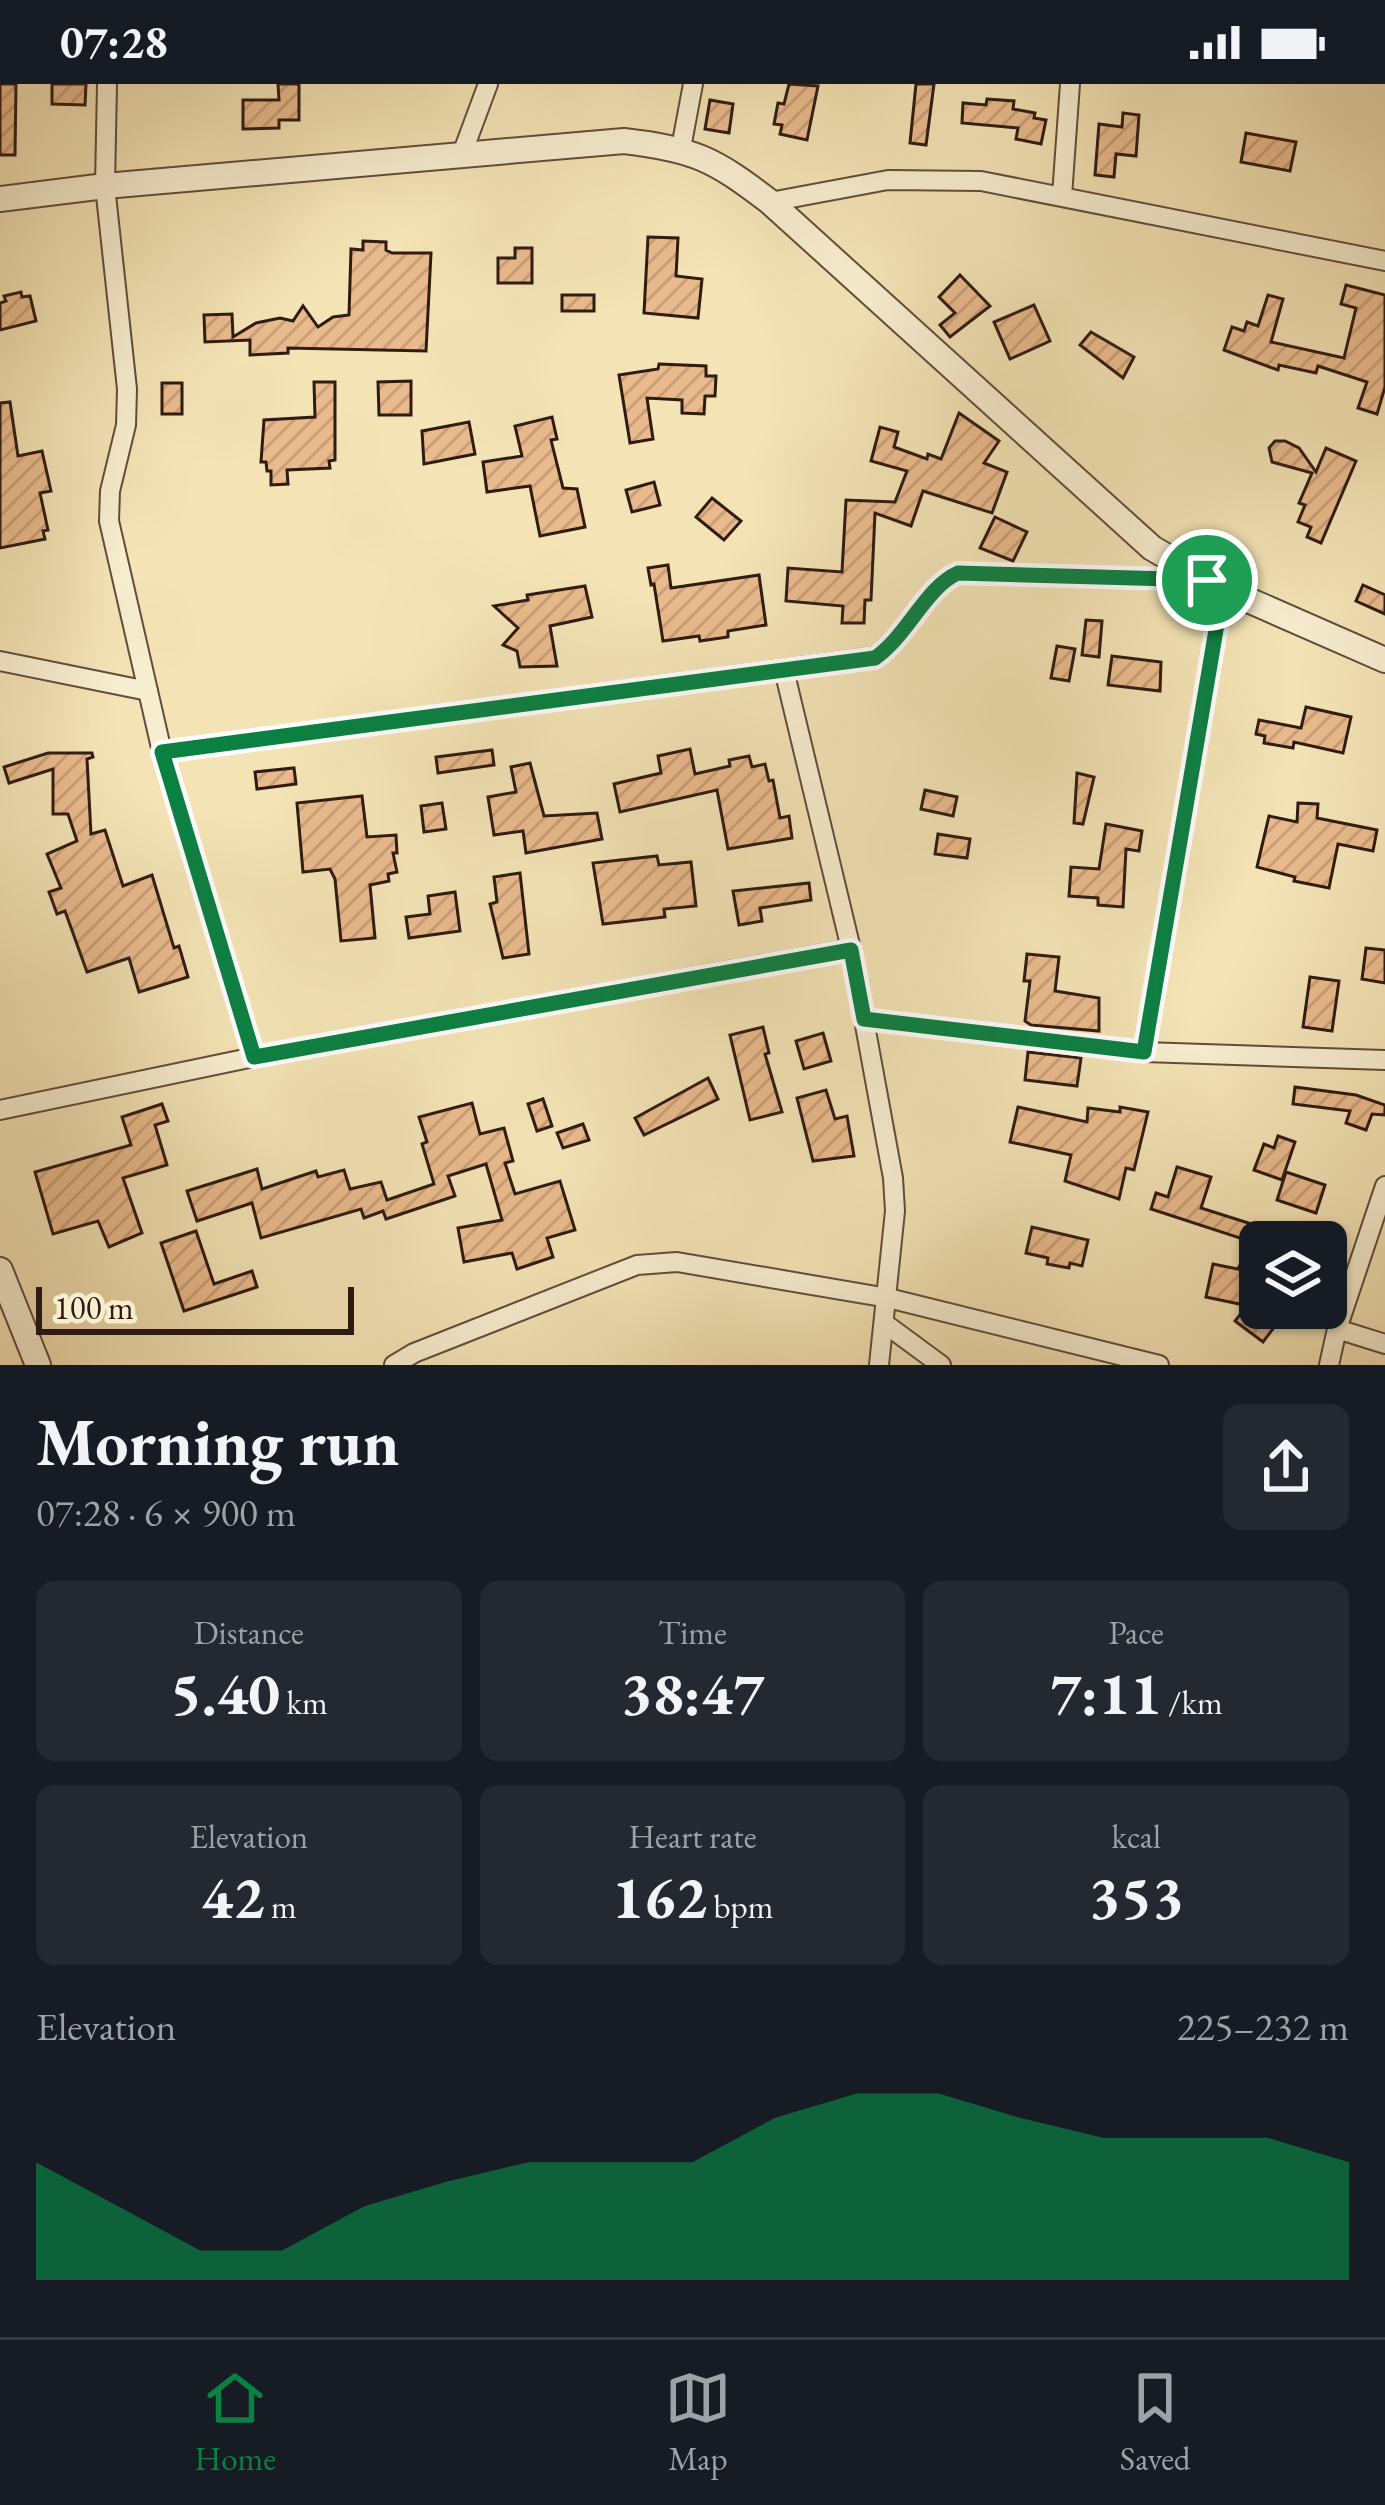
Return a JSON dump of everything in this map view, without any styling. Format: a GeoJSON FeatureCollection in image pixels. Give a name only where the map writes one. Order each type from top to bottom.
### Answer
{"type":"FeatureCollection","features":[{"type":"Feature","properties":{"kind":"street"},"geometry":{"type":"LineString","coordinates":[[107,84],[105,186],[127,388],[126,425],[110,491],[109,521],[162,752],[254,1057]]}},
{"type":"Feature","properties":{"kind":"street"},"geometry":{"type":"LineString","coordinates":[[462,154],[488,84]]}},
{"type":"Feature","properties":{"kind":"street"},"geometry":{"type":"LineString","coordinates":[[681,148],[693,84]]}},
{"type":"Feature","properties":{"kind":"street"},"geometry":{"type":"LineString","coordinates":[[1062,196],[1070,84]]}},
{"type":"Feature","properties":{"kind":"street"},"geometry":{"type":"LineString","coordinates":[[0,199],[624,141],[681,148],[736,176],[770,202],[1152,548],[1215,584],[1385,660]]}},
{"type":"Feature","properties":{"kind":"street"},"geometry":{"type":"LineString","coordinates":[[770,202],[888,180],[981,182],[1385,261]]}},
{"type":"Feature","properties":{"kind":"street"},"geometry":{"type":"LineString","coordinates":[[162,752],[875,658],[907,630],[942,583],[958,573],[1215,584]]}},
{"type":"Feature","properties":{"kind":"street"},"geometry":{"type":"LineString","coordinates":[[1144,1052],[1215,584]]}},
{"type":"Feature","properties":{"kind":"street"},"geometry":{"type":"LineString","coordinates":[[0,661],[148,691]]}},
{"type":"Feature","properties":{"kind":"street"},"geometry":{"type":"LineString","coordinates":[[784,670],[851,950],[893,1178],[888,1298],[879,1365]]}},
{"type":"Feature","properties":{"kind":"street"},"geometry":{"type":"LineString","coordinates":[[0,1110],[254,1057],[851,950]]}},
{"type":"Feature","properties":{"kind":"street"},"geometry":{"type":"LineString","coordinates":[[864,1019],[1144,1052],[1385,1060]]}},
{"type":"Feature","properties":{"kind":"street"},"geometry":{"type":"LineString","coordinates":[[1347,1299],[1385,1186]]}},
{"type":"Feature","properties":{"kind":"street"},"geometry":{"type":"LineString","coordinates":[[394,1365],[614,1274],[656,1262],[888,1298],[1159,1365]]}},
{"type":"Feature","properties":{"kind":"street"},"geometry":{"type":"LineString","coordinates":[[0,1270],[38,1365]]}},
{"type":"Feature","properties":{"kind":"street"},"geometry":{"type":"LineString","coordinates":[[884,1322],[941,1365]]}},
{"type":"Feature","properties":{"kind":"street"},"geometry":{"type":"LineString","coordinates":[[1329,1365],[1337,1329],[1385,1344]]}},
{"type":"Feature","properties":{"kind":"building"},"geometry":{"type":"Polygon","coordinates":[[[0,84],[16,84],[15,155],[0,155],[0,84]]]}},
{"type":"Feature","properties":{"kind":"building"},"geometry":{"type":"Polygon","coordinates":[[[52,84],[86,84],[85,105],[52,104],[52,84]]]}},
{"type":"Feature","properties":{"kind":"building"},"geometry":{"type":"Polygon","coordinates":[[[278,84],[299,84],[299,120],[279,120],[279,128],[243,129],[243,100],[279,100],[278,84]]]}},
{"type":"Feature","properties":{"kind":"building"},"geometry":{"type":"Polygon","coordinates":[[[789,84],[818,86],[807,140],[780,134],[782,125],[774,124],[778,103],[784,104],[789,84]]]}},
{"type":"Feature","properties":{"kind":"building"},"geometry":{"type":"Polygon","coordinates":[[[916,84],[934,84],[926,145],[910,143],[916,84]]]}},
{"type":"Feature","properties":{"kind":"building"},"geometry":{"type":"Polygon","coordinates":[[[987,99],[1014,101],[1013,109],[1046,120],[1041,144],[1016,139],[1018,128],[962,123],[963,103],[986,105],[987,99]]]}},
{"type":"Feature","properties":{"kind":"building"},"geometry":{"type":"Polygon","coordinates":[[[710,100],[733,104],[729,133],[705,129],[710,100]]]}},
{"type":"Feature","properties":{"kind":"building"},"geometry":{"type":"Polygon","coordinates":[[[1123,113],[1139,115],[1136,156],[1116,154],[1114,177],[1095,175],[1099,124],[1122,127],[1123,113]]]}},
{"type":"Feature","properties":{"kind":"building"},"geometry":{"type":"Polygon","coordinates":[[[1246,133],[1296,142],[1290,171],[1241,162],[1246,133]]]}},
{"type":"Feature","properties":{"kind":"building"},"geometry":{"type":"Polygon","coordinates":[[[648,237],[678,238],[676,276],[702,279],[698,318],[644,313],[648,237]]]}},
{"type":"Feature","properties":{"kind":"building"},"geometry":{"type":"Polygon","coordinates":[[[363,241],[386,242],[386,250],[392,253],[431,253],[426,351],[288,348],[288,353],[250,355],[250,340],[205,342],[204,315],[232,314],[233,337],[256,323],[280,318],[293,321],[303,306],[318,327],[333,317],[349,315],[351,249],[363,250],[363,241]]]}},
{"type":"Feature","properties":{"kind":"building"},"geometry":{"type":"Polygon","coordinates":[[[515,248],[532,248],[532,283],[498,283],[498,258],[515,258],[515,248]]]}},
{"type":"Feature","properties":{"kind":"building"},"geometry":{"type":"Polygon","coordinates":[[[960,275],[990,306],[950,337],[940,325],[955,313],[939,297],[960,275]]]}},
{"type":"Feature","properties":{"kind":"building"},"geometry":{"type":"Polygon","coordinates":[[[1346,285],[1385,295],[1385,387],[1377,414],[1358,408],[1367,382],[1318,366],[1316,373],[1279,365],[1278,370],[1224,350],[1232,327],[1244,331],[1247,322],[1258,326],[1268,295],[1283,299],[1271,342],[1344,358],[1356,308],[1341,304],[1346,285]]]}},
{"type":"Feature","properties":{"kind":"building"},"geometry":{"type":"Polygon","coordinates":[[[21,292],[22,297],[30,296],[36,321],[0,330],[0,303],[6,301],[4,296],[21,292]]]}},
{"type":"Feature","properties":{"kind":"building"},"geometry":{"type":"Polygon","coordinates":[[[562,295],[594,295],[594,311],[562,311],[562,295]]]}},
{"type":"Feature","properties":{"kind":"building"},"geometry":{"type":"Polygon","coordinates":[[[1034,305],[1050,341],[1010,359],[994,322],[1034,305]]]}},
{"type":"Feature","properties":{"kind":"building"},"geometry":{"type":"Polygon","coordinates":[[[1091,332],[1134,357],[1123,378],[1080,345],[1091,332]]]}},
{"type":"Feature","properties":{"kind":"building"},"geometry":{"type":"Polygon","coordinates":[[[659,364],[706,366],[706,376],[716,376],[715,396],[705,396],[704,414],[682,413],[682,400],[647,398],[653,439],[630,443],[619,375],[658,369],[659,364]]]}},
{"type":"Feature","properties":{"kind":"building"},"geometry":{"type":"Polygon","coordinates":[[[411,381],[411,415],[379,415],[378,382],[411,381]]]}},
{"type":"Feature","properties":{"kind":"building"},"geometry":{"type":"Polygon","coordinates":[[[314,382],[335,382],[335,460],[329,461],[330,468],[287,470],[288,484],[271,485],[271,471],[261,462],[264,420],[315,417],[314,382]]]}},
{"type":"Feature","properties":{"kind":"building"},"geometry":{"type":"Polygon","coordinates":[[[162,383],[182,383],[182,414],[162,414],[162,383]]]}},
{"type":"Feature","properties":{"kind":"building"},"geometry":{"type":"Polygon","coordinates":[[[10,402],[18,456],[42,451],[51,491],[40,493],[48,530],[43,531],[45,539],[0,548],[0,403],[10,402]]]}},
{"type":"Feature","properties":{"kind":"building"},"geometry":{"type":"Polygon","coordinates":[[[959,413],[999,441],[984,463],[1007,472],[992,513],[923,491],[911,526],[875,513],[871,600],[865,600],[864,623],[842,623],[843,606],[786,601],[788,568],[842,572],[846,500],[895,502],[907,471],[871,461],[880,427],[898,432],[894,447],[941,459],[959,413]]]}},
{"type":"Feature","properties":{"kind":"building"},"geometry":{"type":"Polygon","coordinates":[[[552,417],[557,439],[551,440],[563,488],[577,489],[585,527],[540,536],[530,486],[487,492],[483,462],[522,456],[515,426],[552,417]]]}},
{"type":"Feature","properties":{"kind":"building"},"geometry":{"type":"Polygon","coordinates":[[[469,422],[475,454],[424,464],[422,431],[469,422]]]}},
{"type":"Feature","properties":{"kind":"building"},"geometry":{"type":"Polygon","coordinates":[[[1275,441],[1299,448],[1316,472],[1326,448],[1356,461],[1321,543],[1307,537],[1311,527],[1298,522],[1305,505],[1299,503],[1312,473],[1272,462],[1269,448],[1275,441]]]}},
{"type":"Feature","properties":{"kind":"building"},"geometry":{"type":"Polygon","coordinates":[[[654,482],[660,505],[632,512],[626,490],[654,482]]]}},
{"type":"Feature","properties":{"kind":"building"},"geometry":{"type":"Polygon","coordinates":[[[712,498],[741,521],[724,540],[696,517],[712,498]]]}},
{"type":"Feature","properties":{"kind":"building"},"geometry":{"type":"Polygon","coordinates":[[[995,517],[1027,532],[1013,561],[980,548],[995,517]]]}},
{"type":"Feature","properties":{"kind":"building"},"geometry":{"type":"Polygon","coordinates":[[[668,565],[671,588],[759,575],[766,625],[728,631],[728,637],[663,641],[648,568],[668,565]]]}},
{"type":"Feature","properties":{"kind":"building"},"geometry":{"type":"Polygon","coordinates":[[[1363,585],[1385,595],[1385,614],[1356,601],[1363,585]]]}},
{"type":"Feature","properties":{"kind":"building"},"geometry":{"type":"Polygon","coordinates":[[[585,586],[592,617],[550,626],[557,666],[520,667],[517,651],[503,645],[518,628],[494,606],[528,600],[527,595],[585,586]]]}},
{"type":"Feature","properties":{"kind":"building"},"geometry":{"type":"Polygon","coordinates":[[[1086,620],[1102,621],[1099,657],[1082,655],[1086,620]]]}},
{"type":"Feature","properties":{"kind":"building"},"geometry":{"type":"Polygon","coordinates":[[[1057,646],[1075,649],[1069,681],[1051,678],[1057,646]]]}},
{"type":"Feature","properties":{"kind":"building"},"geometry":{"type":"Polygon","coordinates":[[[1112,656],[1161,662],[1160,691],[1108,685],[1112,656]]]}},
{"type":"Feature","properties":{"kind":"building"},"geometry":{"type":"Polygon","coordinates":[[[1306,707],[1351,717],[1343,753],[1294,742],[1293,748],[1264,743],[1265,736],[1256,734],[1259,720],[1301,728],[1306,707]]]}},
{"type":"Feature","properties":{"kind":"building"},"geometry":{"type":"Polygon","coordinates":[[[690,749],[695,774],[749,756],[752,767],[765,764],[780,818],[789,816],[792,838],[728,849],[717,790],[620,812],[614,784],[661,773],[658,756],[690,749]]]}},
{"type":"Feature","properties":{"kind":"building"},"geometry":{"type":"Polygon","coordinates":[[[492,750],[494,765],[438,773],[436,757],[492,750]]]}},
{"type":"Feature","properties":{"kind":"building"},"geometry":{"type":"Polygon","coordinates":[[[48,753],[92,753],[87,759],[91,834],[105,830],[123,886],[152,875],[188,977],[139,992],[129,958],[87,972],[65,911],[57,914],[49,892],[61,888],[47,854],[77,841],[68,814],[53,814],[53,769],[9,783],[4,767],[48,753]]]}},
{"type":"Feature","properties":{"kind":"building"},"geometry":{"type":"Polygon","coordinates":[[[530,763],[544,816],[597,813],[602,839],[526,853],[523,831],[494,835],[488,797],[516,792],[511,767],[530,763]]]}},
{"type":"Feature","properties":{"kind":"building"},"geometry":{"type":"Polygon","coordinates":[[[294,768],[296,784],[257,789],[255,772],[294,768]]]}},
{"type":"Feature","properties":{"kind":"building"},"geometry":{"type":"Polygon","coordinates":[[[1077,773],[1094,777],[1083,824],[1074,823],[1077,773]]]}},
{"type":"Feature","properties":{"kind":"building"},"geometry":{"type":"Polygon","coordinates":[[[925,790],[957,797],[953,816],[921,809],[925,790]]]}},
{"type":"Feature","properties":{"kind":"building"},"geometry":{"type":"Polygon","coordinates":[[[362,796],[367,837],[396,835],[397,872],[388,874],[389,881],[370,885],[375,938],[341,941],[330,869],[303,872],[297,803],[362,796]]]}},
{"type":"Feature","properties":{"kind":"building"},"geometry":{"type":"Polygon","coordinates":[[[442,803],[446,829],[424,832],[421,806],[442,803]]]}},
{"type":"Feature","properties":{"kind":"building"},"geometry":{"type":"Polygon","coordinates":[[[1298,803],[1318,804],[1317,818],[1377,830],[1373,851],[1338,844],[1329,888],[1257,867],[1269,816],[1297,822],[1298,803]]]}},
{"type":"Feature","properties":{"kind":"building"},"geometry":{"type":"Polygon","coordinates":[[[1106,824],[1142,831],[1139,851],[1126,849],[1123,907],[1098,905],[1098,898],[1069,896],[1071,867],[1099,869],[1106,824]]]}},
{"type":"Feature","properties":{"kind":"building"},"geometry":{"type":"Polygon","coordinates":[[[938,834],[970,839],[967,858],[935,854],[938,834]]]}},
{"type":"Feature","properties":{"kind":"building"},"geometry":{"type":"Polygon","coordinates":[[[657,856],[659,865],[691,862],[696,906],[664,909],[665,917],[603,924],[593,863],[657,856]]]}},
{"type":"Feature","properties":{"kind":"building"},"geometry":{"type":"Polygon","coordinates":[[[520,873],[529,954],[503,958],[490,904],[497,902],[494,877],[520,873]]]}},
{"type":"Feature","properties":{"kind":"building"},"geometry":{"type":"Polygon","coordinates":[[[809,883],[811,900],[760,908],[762,921],[739,925],[733,891],[809,883]]]}},
{"type":"Feature","properties":{"kind":"building"},"geometry":{"type":"Polygon","coordinates":[[[455,892],[460,931],[409,938],[406,917],[430,914],[428,896],[455,892]]]}},
{"type":"Feature","properties":{"kind":"building"},"geometry":{"type":"Polygon","coordinates":[[[1366,948],[1385,950],[1385,983],[1362,979],[1366,948]]]}},
{"type":"Feature","properties":{"kind":"building"},"geometry":{"type":"Polygon","coordinates":[[[1027,954],[1059,957],[1055,991],[1099,998],[1099,1031],[1025,1021],[1030,981],[1024,981],[1027,954]]]}},
{"type":"Feature","properties":{"kind":"building"},"geometry":{"type":"Polygon","coordinates":[[[1310,977],[1339,981],[1332,1031],[1303,1027],[1310,977]]]}},
{"type":"Feature","properties":{"kind":"building"},"geometry":{"type":"Polygon","coordinates":[[[763,1027],[769,1053],[765,1054],[782,1112],[750,1120],[730,1035],[763,1027]]]}},
{"type":"Feature","properties":{"kind":"building"},"geometry":{"type":"Polygon","coordinates":[[[823,1033],[831,1061],[804,1069],[796,1041],[823,1033]]]}},
{"type":"Feature","properties":{"kind":"building"},"geometry":{"type":"Polygon","coordinates":[[[1028,1052],[1081,1058],[1077,1086],[1025,1080],[1028,1052]]]}},
{"type":"Feature","properties":{"kind":"building"},"geometry":{"type":"Polygon","coordinates":[[[708,1078],[718,1099],[644,1135],[635,1118],[708,1078]]]}},
{"type":"Feature","properties":{"kind":"building"},"geometry":{"type":"Polygon","coordinates":[[[1295,1087],[1356,1095],[1385,1105],[1385,1115],[1372,1114],[1366,1130],[1346,1123],[1350,1111],[1293,1104],[1295,1087]]]}},
{"type":"Feature","properties":{"kind":"building"},"geometry":{"type":"Polygon","coordinates":[[[826,1090],[835,1119],[847,1116],[854,1156],[813,1161],[797,1098],[826,1090]]]}},
{"type":"Feature","properties":{"kind":"building"},"geometry":{"type":"Polygon","coordinates":[[[543,1099],[552,1126],[537,1131],[528,1104],[543,1099]]]}},
{"type":"Feature","properties":{"kind":"building"},"geometry":{"type":"Polygon","coordinates":[[[472,1103],[480,1134],[504,1128],[513,1161],[505,1163],[515,1194],[560,1181],[575,1230],[547,1238],[553,1257],[517,1269],[512,1253],[464,1262],[458,1228],[502,1220],[486,1164],[448,1176],[455,1196],[386,1219],[383,1211],[364,1218],[361,1209],[261,1238],[252,1203],[197,1221],[187,1191],[257,1169],[262,1189],[316,1171],[318,1177],[344,1170],[350,1189],[381,1182],[387,1200],[434,1184],[419,1117],[472,1103]]]}},
{"type":"Feature","properties":{"kind":"building"},"geometry":{"type":"Polygon","coordinates":[[[162,1104],[168,1121],[155,1125],[167,1165],[123,1178],[142,1233],[109,1247],[98,1221],[53,1234],[35,1172],[131,1145],[122,1117],[162,1104]]]}},
{"type":"Feature","properties":{"kind":"building"},"geometry":{"type":"Polygon","coordinates":[[[1018,1107],[1087,1122],[1088,1108],[1148,1112],[1134,1170],[1126,1168],[1119,1199],[1065,1181],[1071,1155],[1010,1142],[1018,1107]]]}},
{"type":"Feature","properties":{"kind":"building"},"geometry":{"type":"Polygon","coordinates":[[[583,1124],[589,1140],[563,1148],[557,1133],[583,1124]]]}},
{"type":"Feature","properties":{"kind":"building"},"geometry":{"type":"Polygon","coordinates":[[[1278,1136],[1295,1142],[1282,1180],[1254,1170],[1264,1144],[1274,1148],[1278,1136]]]}},
{"type":"Feature","properties":{"kind":"building"},"geometry":{"type":"Polygon","coordinates":[[[1177,1167],[1211,1177],[1201,1208],[1242,1221],[1239,1238],[1151,1209],[1156,1193],[1168,1197],[1177,1167]]]}},
{"type":"Feature","properties":{"kind":"building"},"geometry":{"type":"Polygon","coordinates":[[[1286,1172],[1325,1185],[1316,1213],[1277,1200],[1286,1172]]]}},
{"type":"Feature","properties":{"kind":"building"},"geometry":{"type":"Polygon","coordinates":[[[1032,1227],[1088,1240],[1082,1266],[1047,1264],[1048,1258],[1026,1253],[1032,1227]]]}},
{"type":"Feature","properties":{"kind":"building"},"geometry":{"type":"Polygon","coordinates":[[[196,1231],[214,1284],[252,1271],[257,1287],[184,1311],[161,1243],[196,1231]]]}},
{"type":"Feature","properties":{"kind":"building"},"geometry":{"type":"Polygon","coordinates":[[[1213,1264],[1238,1269],[1239,1304],[1206,1297],[1213,1264]]]}},
{"type":"Feature","properties":{"kind":"building"},"geometry":{"type":"Polygon","coordinates":[[[1246,1329],[1273,1329],[1263,1342],[1246,1329]]]}},
{"type":"Feature","properties":{"kind":"route"},"geometry":{"type":"LineString","coordinates":[[958,573],[1207,580],[1223,589],[1144,1052],[864,1019],[851,950],[254,1057],[162,752],[875,658],[907,630],[942,583],[958,573]]}}]}
